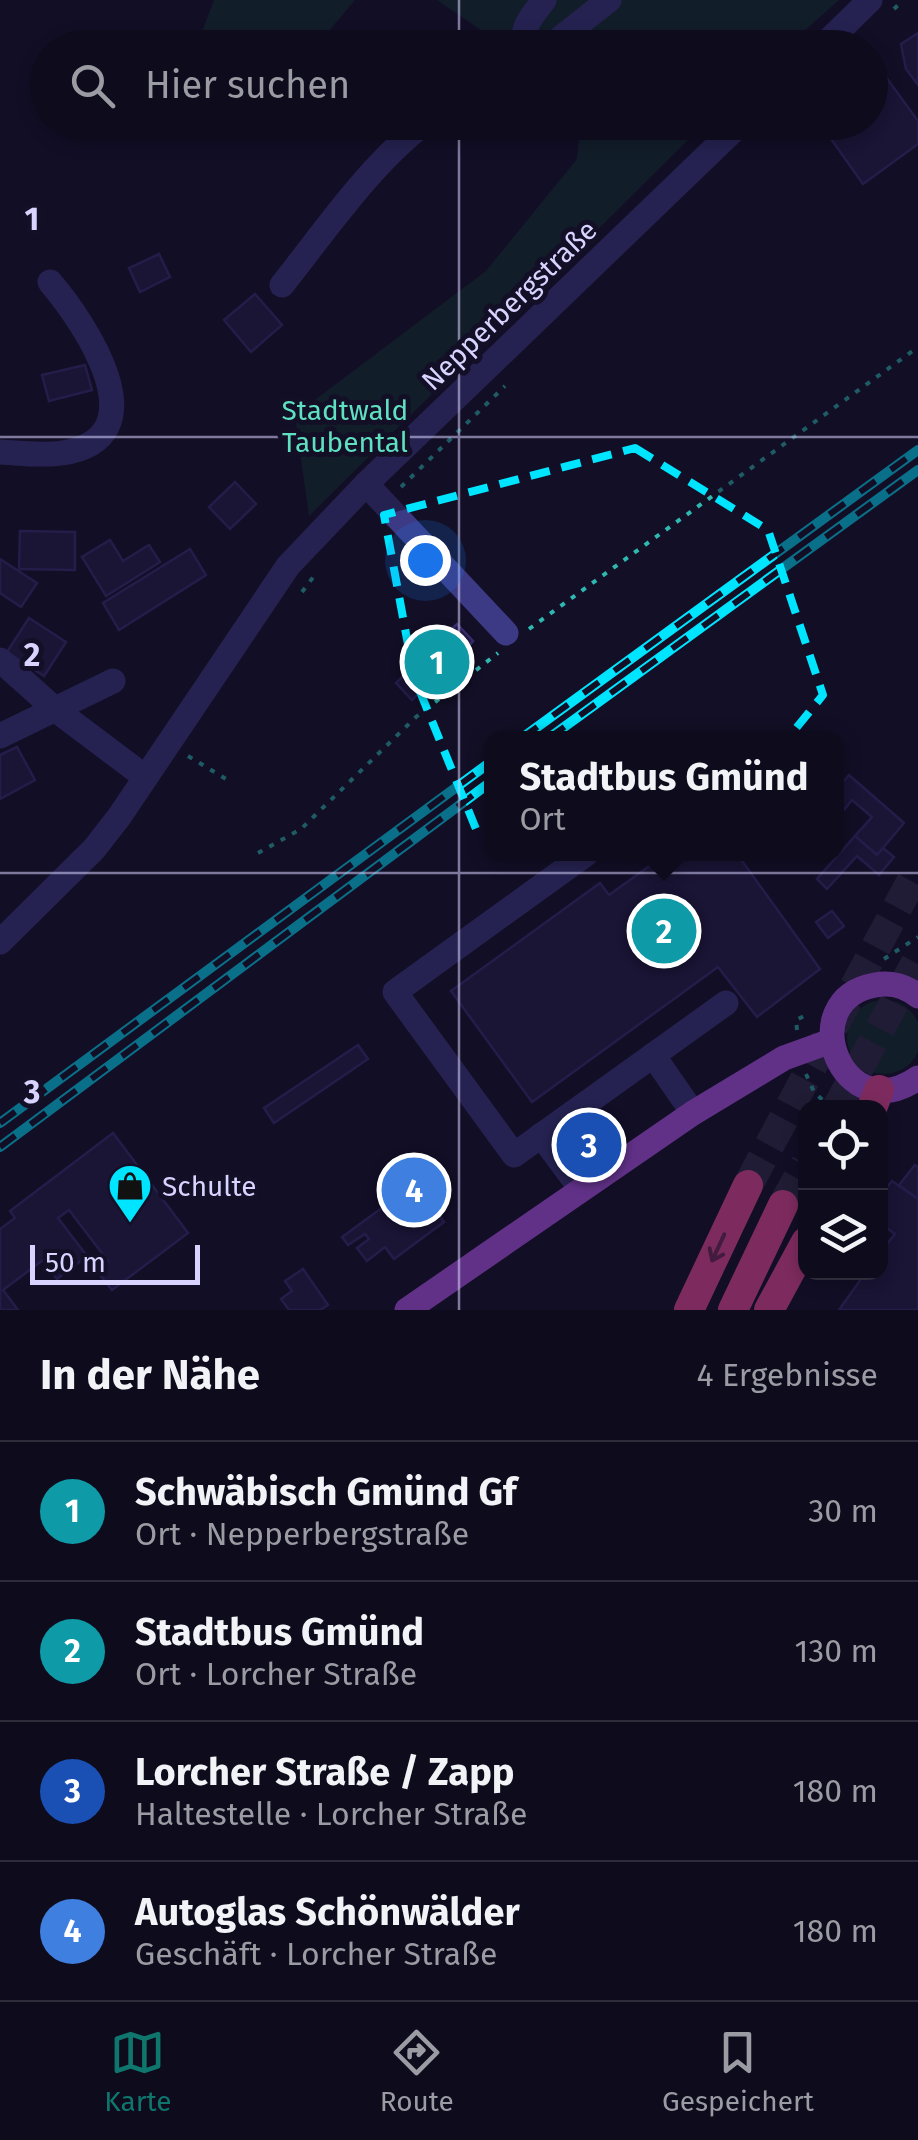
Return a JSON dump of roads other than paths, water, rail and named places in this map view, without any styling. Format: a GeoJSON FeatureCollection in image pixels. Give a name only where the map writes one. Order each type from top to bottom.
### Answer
{"type":"FeatureCollection","features":[{"type":"Feature","properties":{"kind":"highway"},"geometry":{"type":"LineString","coordinates":[[688,1310],[748,1185]]}},
{"type":"Feature","properties":{"kind":"highway"},"geometry":{"type":"LineString","coordinates":[[733,1310],[783,1205]]}},
{"type":"Feature","properties":{"kind":"highway"},"geometry":{"type":"LineString","coordinates":[[769,1310],[798,1257]]}},
{"type":"Feature","properties":{"kind":"main road"},"geometry":{"type":"LineString","coordinates":[[918,996],[896,984],[863,988],[849,996],[838,1010],[831,1041],[846,1074],[876,1099],[918,1078]]}},
{"type":"Feature","properties":{"kind":"main road"},"geometry":{"type":"LineString","coordinates":[[407,1310],[754,1074],[831,1041]]}},
{"type":"Feature","properties":{"kind":"street"},"geometry":{"type":"LineString","coordinates":[[525,30],[544,0]]}},
{"type":"Feature","properties":{"kind":"street"},"geometry":{"type":"LineString","coordinates":[[571,30],[610,0]]}},
{"type":"Feature","properties":{"kind":"street"},"geometry":{"type":"LineString","coordinates":[[839,30],[870,0]]}},
{"type":"Feature","properties":{"kind":"street"},"geometry":{"type":"LineString","coordinates":[[282,285],[405,140]]}},
{"type":"Feature","properties":{"kind":"street","name":"Nepperbergstraße"},"geometry":{"type":"LineString","coordinates":[[0,942],[94,849],[288,566],[366,484],[741,140]]}},
{"type":"Feature","properties":{"kind":"street"},"geometry":{"type":"LineString","coordinates":[[0,452],[61,453],[83,447],[103,433],[114,411],[112,388],[102,366],[69,304],[50,282]]}},
{"type":"Feature","properties":{"kind":"street"},"geometry":{"type":"LineString","coordinates":[[366,484],[512,638]]}},
{"type":"Feature","properties":{"kind":"street"},"geometry":{"type":"LineString","coordinates":[[0,660],[56,710],[145,777]]}},
{"type":"Feature","properties":{"kind":"street"},"geometry":{"type":"LineString","coordinates":[[0,736],[113,682]]}},
{"type":"Feature","properties":{"kind":"street"},"geometry":{"type":"LineString","coordinates":[[576,861],[395,992],[514,1155],[726,1003]]}},
{"type":"Feature","properties":{"kind":"street"},"geometry":{"type":"LineString","coordinates":[[654,1055],[693,1113]]}},
{"type":"Feature","properties":{"kind":"street"},"geometry":{"type":"LineString","coordinates":[[542,1135],[581,1189]]}},
{"type":"Feature","properties":{"kind":"tunnel"},"geometry":{"type":"LineString","coordinates":[[748,1185],[918,869]]}},
{"type":"Feature","properties":{"kind":"tunnel"},"geometry":{"type":"LineString","coordinates":[[841,1100],[918,959]]}},
{"type":"Feature","properties":{"kind":"tunnel"},"geometry":{"type":"LineString","coordinates":[[783,1205],[798,1178]]}},
{"type":"Feature","properties":{"kind":"railway"},"geometry":{"type":"LineString","coordinates":[[532,731],[918,450]]}},
{"type":"Feature","properties":{"kind":"railway"},"geometry":{"type":"LineString","coordinates":[[559,731],[918,470]]}},
{"type":"Feature","properties":{"kind":"railway"},"geometry":{"type":"LineString","coordinates":[[0,1123],[484,767]]}},
{"type":"Feature","properties":{"kind":"railway"},"geometry":{"type":"LineString","coordinates":[[0,1147],[484,787]]}},
{"type":"Feature","properties":{"kind":"place","name":"Schwäbisch Gmünd Gf"},"geometry":{"type":"Point","coordinates":[437,662]}},
{"type":"Feature","properties":{"kind":"place","name":"Stadtbus Gmünd"},"geometry":{"type":"Point","coordinates":[664,931]}},
{"type":"Feature","properties":{"kind":"place","name":"Lorcher Straße / Zapp"},"geometry":{"type":"Point","coordinates":[589,1145]}},
{"type":"Feature","properties":{"kind":"place","name":"Autoglas Schönwälder"},"geometry":{"type":"Point","coordinates":[414,1190]}},
{"type":"Feature","properties":{"kind":"place","name":"Schulte"},"geometry":{"type":"Point","coordinates":[130,1224]}},
{"type":"Feature","properties":{"kind":"park label","name":"Stadtwald Taubental"},"geometry":{"type":"Point","coordinates":[345,426]}}]}
